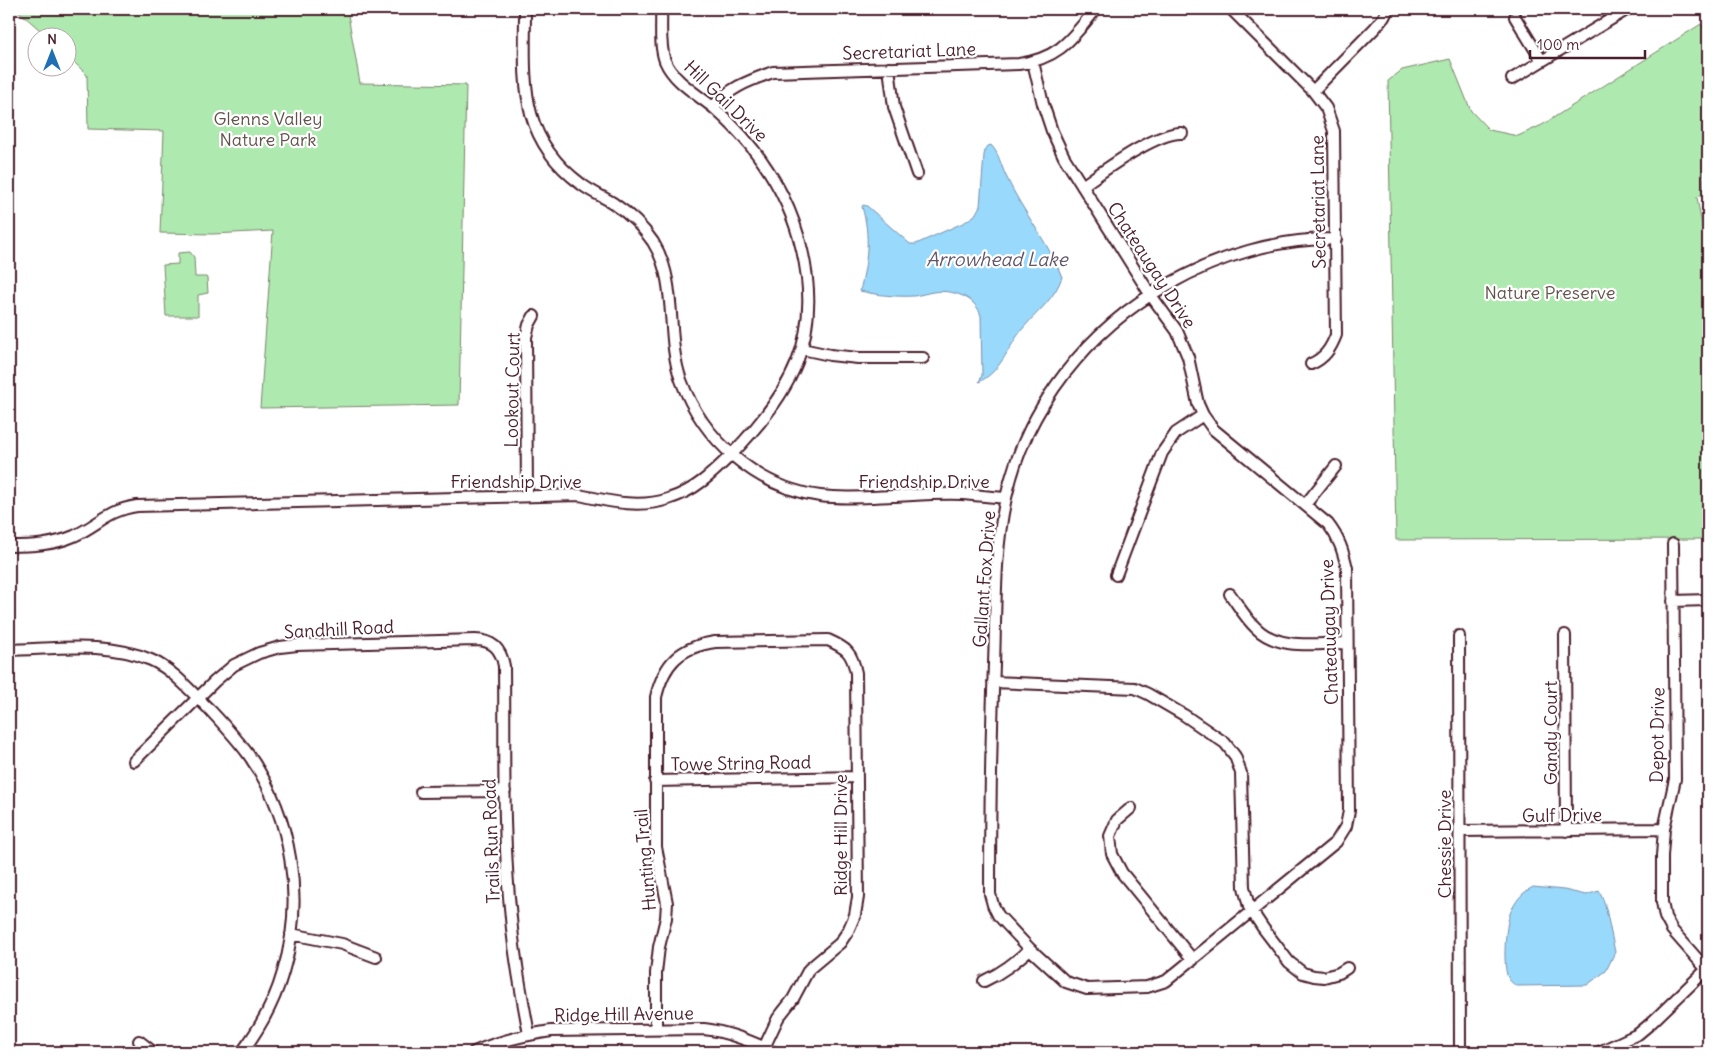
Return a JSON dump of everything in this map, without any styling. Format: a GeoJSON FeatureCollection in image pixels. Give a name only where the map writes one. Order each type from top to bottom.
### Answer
{"type":"FeatureCollection","features":[{"type":"Feature","properties":{"kind":"street"},"geometry":{"type":"LineString","coordinates":[[525,9],[525,84],[533,122],[543,144],[560,167],[582,185],[614,203],[628,214],[643,229],[653,244],[664,266],[669,284],[672,343],[680,378],[699,417],[731,454]]}},
{"type":"Feature","properties":{"kind":"street","name":"Hill Gail Drive"},"geometry":{"type":"LineString","coordinates":[[661,9],[662,42],[665,61],[678,80],[712,107],[739,132],[760,157],[780,190],[793,220],[802,251],[808,294],[806,328],[802,349],[793,373],[775,404],[758,427],[731,454]]}},
{"type":"Feature","properties":{"kind":"street","name":"Secretariat Lane"},"geometry":{"type":"LineString","coordinates":[[712,107],[731,90],[743,83],[773,72],[1033,62],[1057,52],[1069,42],[1096,9]]}},
{"type":"Feature","properties":{"kind":"street","name":"Secretariat Lane"},"geometry":{"type":"LineString","coordinates":[[1231,9],[1313,91],[1326,108],[1334,131],[1336,334],[1327,354],[1311,364]]}},
{"type":"Feature","properties":{"kind":"street"},"geometry":{"type":"LineString","coordinates":[[1313,91],[1375,28],[1388,9]]}},
{"type":"Feature","properties":{"kind":"street"},"geometry":{"type":"LineString","coordinates":[[1512,79],[1628,9]]}},
{"type":"Feature","properties":{"kind":"street"},"geometry":{"type":"LineString","coordinates":[[1515,17],[1542,61]]}},
{"type":"Feature","properties":{"kind":"street","name":"Chateaugay Drive"},"geometry":{"type":"LineString","coordinates":[[1030,950],[1066,982],[1087,989],[1147,987],[1166,981],[1336,842],[1346,826],[1349,812],[1347,568],[1342,548],[1328,524],[1213,429],[1203,415],[1198,404],[1188,357],[1177,331],[1150,294],[1064,156],[1043,104],[1033,62]]}},
{"type":"Feature","properties":{"kind":"street"},"geometry":{"type":"LineString","coordinates":[[889,68],[894,107],[918,174]]}},
{"type":"Feature","properties":{"kind":"street"},"geometry":{"type":"LineString","coordinates":[[1082,186],[1154,140],[1175,133],[1182,133]]}},
{"type":"Feature","properties":{"kind":"street","name":"Gallant Fox Drive"},"geometry":{"type":"LineString","coordinates":[[1030,950],[998,915],[990,894],[990,784],[998,551],[1006,498],[1014,469],[1027,437],[1041,409],[1074,362],[1100,334],[1150,294],[1194,270],[1238,254],[1300,241],[1336,239]]}},
{"type":"Feature","properties":{"kind":"street","name":"Lookout Court"},"geometry":{"type":"LineString","coordinates":[[527,495],[526,337],[534,316]]}},
{"type":"Feature","properties":{"kind":"street"},"geometry":{"type":"LineString","coordinates":[[802,349],[858,358],[923,358]]}},
{"type":"Feature","properties":{"kind":"street"},"geometry":{"type":"LineString","coordinates":[[1116,575],[1162,453],[1176,433],[1203,415]]}},
{"type":"Feature","properties":{"kind":"street","name":"Friendship Drive"},"geometry":{"type":"LineString","coordinates":[[9,546],[36,546],[54,543],[75,535],[109,513],[126,507],[137,506],[527,495],[579,495],[621,503],[646,504],[684,494],[702,482],[731,454],[748,468],[766,479],[796,491],[820,496],[849,498],[960,494],[1006,498]]}},
{"type":"Feature","properties":{"kind":"street"},"geometry":{"type":"LineString","coordinates":[[1305,505],[1336,466]]}},
{"type":"Feature","properties":{"kind":"street","name":"Depot Drive"},"geometry":{"type":"LineString","coordinates":[[1673,544],[1674,779],[1664,829],[1662,902],[1665,916],[1672,930],[1708,970]]}},
{"type":"Feature","properties":{"kind":"street"},"geometry":{"type":"LineString","coordinates":[[1230,594],[1256,629],[1274,640],[1291,644],[1347,643]]}},
{"type":"Feature","properties":{"kind":"street"},"geometry":{"type":"LineString","coordinates":[[1674,601],[1708,600]]}},
{"type":"Feature","properties":{"kind":"street","name":"Gandy Court"},"geometry":{"type":"LineString","coordinates":[[1565,635],[1566,831]]}},
{"type":"Feature","properties":{"kind":"street","name":"Chessie Drive"},"geometry":{"type":"LineString","coordinates":[[1459,636],[1460,1052]]}},
{"type":"Feature","properties":{"kind":"street","name":"Sandhill Road"},"geometry":{"type":"LineString","coordinates":[[134,761],[215,681],[234,665],[259,653],[280,647],[297,645],[475,640],[482,640],[496,647]]}},
{"type":"Feature","properties":{"kind":"street","name":"Ridge Hill Drive"},"geometry":{"type":"LineString","coordinates":[[672,661],[690,648],[700,644],[715,642],[828,640],[846,650],[854,662],[856,672],[858,897],[855,915],[848,931],[840,942],[809,969],[794,999],[778,1018],[767,1051]]}},
{"type":"Feature","properties":{"kind":"street","name":"Trails Run Road"},"geometry":{"type":"LineString","coordinates":[[496,647],[502,656],[504,666],[506,862],[518,974],[529,1034]]}},
{"type":"Feature","properties":{"kind":"street"},"geometry":{"type":"LineString","coordinates":[[9,650],[96,648],[121,650],[152,660],[170,672],[198,698],[226,727],[249,755],[265,783],[284,831],[292,870],[294,902],[291,934],[283,972],[267,1012],[242,1052]]}},
{"type":"Feature","properties":{"kind":"street","name":"Hunting Trail"},"geometry":{"type":"LineString","coordinates":[[656,1029],[656,973],[667,904],[656,847],[656,697],[660,679],[672,661]]}},
{"type":"Feature","properties":{"kind":"street"},"geometry":{"type":"LineString","coordinates":[[994,682],[1135,688],[1184,715],[1225,743],[1235,756],[1241,773],[1244,887],[1251,912],[1290,962],[1303,973],[1324,977],[1339,973],[1347,968]]}},
{"type":"Feature","properties":{"kind":"street","name":"Towe String Road"},"geometry":{"type":"LineString","coordinates":[[656,782],[857,777]]}},
{"type":"Feature","properties":{"kind":"street"},"geometry":{"type":"LineString","coordinates":[[421,792],[505,791]]}},
{"type":"Feature","properties":{"kind":"street"},"geometry":{"type":"LineString","coordinates":[[1131,808],[1117,820],[1110,836],[1112,854],[1122,873],[1193,960]]}},
{"type":"Feature","properties":{"kind":"street","name":"Gulf Drive"},"geometry":{"type":"LineString","coordinates":[[1460,831],[1664,829]]}},
{"type":"Feature","properties":{"kind":"street"},"geometry":{"type":"LineString","coordinates":[[291,934],[342,944],[376,957]]}},
{"type":"Feature","properties":{"kind":"street"},"geometry":{"type":"LineString","coordinates":[[984,981],[1009,968],[1030,950]]}},
{"type":"Feature","properties":{"kind":"street"},"geometry":{"type":"LineString","coordinates":[[1599,1052],[1638,1034],[1708,970]]}},
{"type":"Feature","properties":{"kind":"street","name":"Ridge Hill Avenue"},"geometry":{"type":"LineString","coordinates":[[474,1052],[529,1034],[551,1031],[656,1029],[704,1029],[722,1032],[747,1039],[767,1051]]}},
{"type":"Feature","properties":{"kind":"street"},"geometry":{"type":"LineString","coordinates":[[138,1041],[153,1052]]}},
{"type":"Feature","properties":{"kind":"green space","name":"Glenns Valley Nature Park"},"geometry":{"type":"Polygon","coordinates":[[[16,9],[347,9],[360,83],[466,85],[459,405],[260,408],[273,231],[213,234],[160,233],[164,131],[88,129],[87,75],[78,66],[78,28],[38,28],[16,9]]]}},
{"type":"Feature","properties":{"kind":"green space","name":"Nature Preserve"},"geometry":{"type":"Polygon","coordinates":[[[1701,24],[1708,35],[1708,150],[1703,176],[1704,195],[1697,197],[1708,256],[1708,539],[1396,540],[1388,81],[1402,70],[1450,59],[1471,111],[1489,130],[1518,136],[1542,125],[1701,24]]]}},
{"type":"Feature","properties":{"kind":"green space"},"geometry":{"type":"Polygon","coordinates":[[[190,252],[194,257],[195,277],[207,278],[208,293],[198,295],[198,316],[166,316],[163,265],[178,264],[178,253],[190,252]]]}},
{"type":"Feature","properties":{"kind":"water","name":"Arrowhead Lake"},"geometry":{"type":"Polygon","coordinates":[[[991,145],[998,156],[1012,189],[1057,264],[1062,277],[1051,298],[1019,333],[1000,364],[979,382],[982,375],[981,316],[978,309],[969,299],[955,293],[940,291],[914,296],[900,296],[860,291],[867,249],[865,218],[862,207],[863,205],[867,206],[910,244],[916,244],[965,222],[975,215],[980,206],[984,155],[986,147],[991,145]]]}},
{"type":"Feature","properties":{"kind":"water"},"geometry":{"type":"Polygon","coordinates":[[[1533,887],[1564,890],[1586,895],[1599,891],[1605,904],[1615,952],[1606,971],[1587,985],[1517,986],[1509,979],[1506,969],[1505,951],[1506,932],[1510,915],[1518,899],[1533,887]]]}}]}
